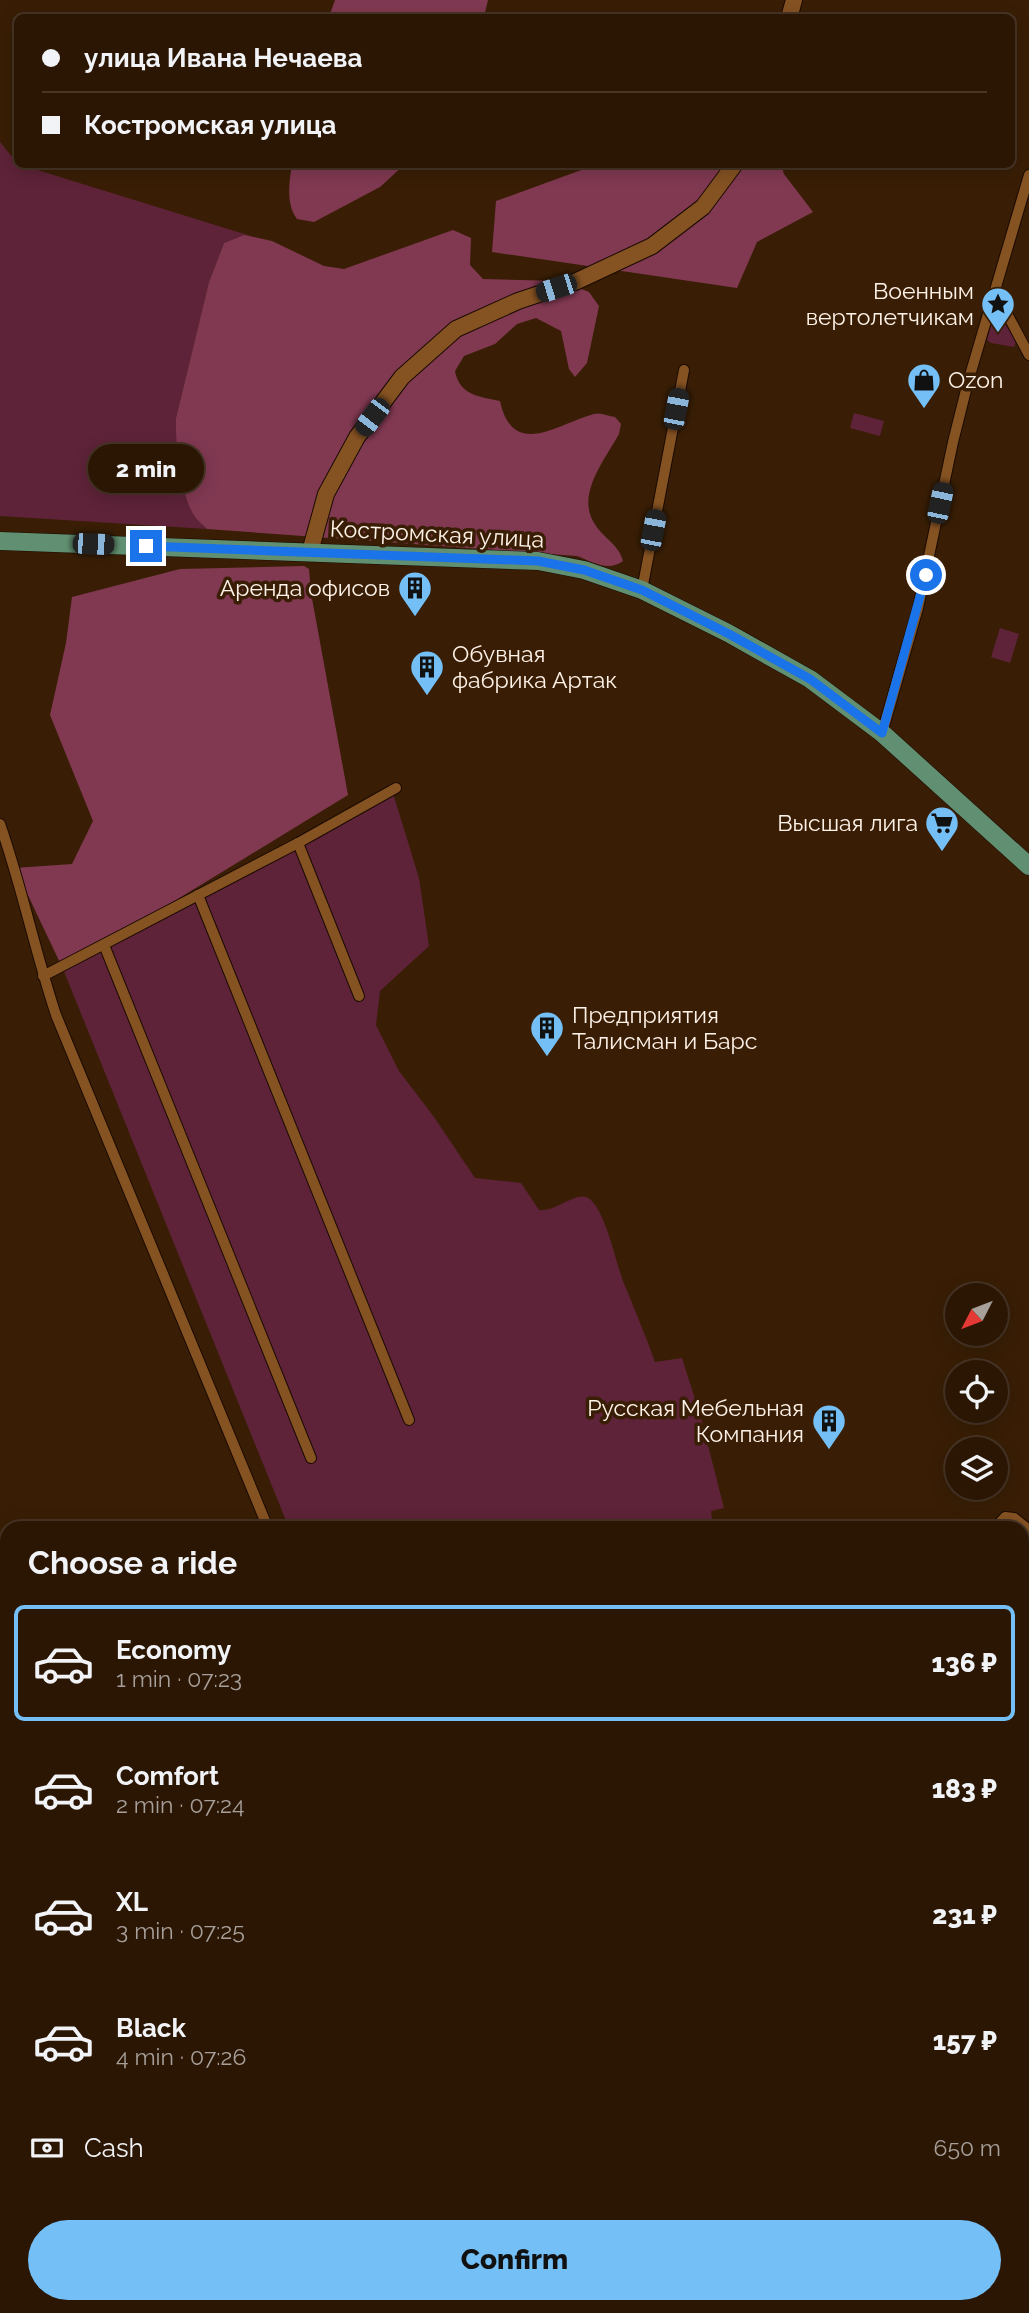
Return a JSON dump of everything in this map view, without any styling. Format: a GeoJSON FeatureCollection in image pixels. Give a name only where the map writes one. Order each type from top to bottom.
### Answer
{"type":"FeatureCollection","features":[{"type":"Feature","properties":{"kind":"main road"},"geometry":{"type":"LineString","coordinates":[[310,552],[326,494],[357,437],[402,377],[456,330],[518,301],[575,282],[652,246],[703,207],[732,168]]}},
{"type":"Feature","properties":{"kind":"main road","name":"Костромская улица"},"geometry":{"type":"LineString","coordinates":[[0,541],[538,561],[584,570],[642,590],[810,679],[882,733],[1029,866]]}},
{"type":"Feature","properties":{"kind":"street"},"geometry":{"type":"LineString","coordinates":[[882,733],[918,608],[953,442],[1029,175]]}},
{"type":"Feature","properties":{"kind":"street"},"geometry":{"type":"LineString","coordinates":[[995,291],[1029,355]]}},
{"type":"Feature","properties":{"kind":"street"},"geometry":{"type":"LineString","coordinates":[[642,590],[684,370]]}},
{"type":"Feature","properties":{"kind":"street"},"geometry":{"type":"LineString","coordinates":[[43,976],[298,843],[396,788]]}},
{"type":"Feature","properties":{"kind":"street"},"geometry":{"type":"LineString","coordinates":[[0,824],[56,1015],[265,1521]]}},
{"type":"Feature","properties":{"kind":"street"},"geometry":{"type":"LineString","coordinates":[[298,843],[359,996]]}},
{"type":"Feature","properties":{"kind":"street"},"geometry":{"type":"LineString","coordinates":[[198,895],[409,1420]]}},
{"type":"Feature","properties":{"kind":"street"},"geometry":{"type":"LineString","coordinates":[[104,945],[311,1458]]}},
{"type":"Feature","properties":{"kind":"street"},"geometry":{"type":"LineString","coordinates":[[1001,1521],[1005,1517],[1018,1521]]}},
{"type":"Feature","properties":{"kind":"shaded area"},"geometry":{"type":"Polygon","coordinates":[[[335,0],[488,0],[485,14],[330,14],[335,0]]]}},
{"type":"Feature","properties":{"kind":"shaded area"},"geometry":{"type":"Polygon","coordinates":[[[0,142],[14,159],[14,168],[31,168],[254,237],[244,235],[224,243],[209,282],[176,418],[194,516],[207,529],[0,516],[0,142]]]}},
{"type":"Feature","properties":{"kind":"shaded area"},"geometry":{"type":"Polygon","coordinates":[[[291,168],[401,168],[380,187],[314,222],[297,219],[291,207],[291,168]]]}},
{"type":"Feature","properties":{"kind":"shaded area"},"geometry":{"type":"Polygon","coordinates":[[[587,168],[782,168],[813,212],[757,242],[737,288],[492,252],[496,201],[587,168]]]}},
{"type":"Feature","properties":{"kind":"shaded area"},"geometry":{"type":"Polygon","coordinates":[[[453,230],[471,238],[470,265],[483,279],[561,281],[589,292],[599,306],[587,363],[575,377],[569,369],[561,331],[536,318],[517,324],[495,344],[464,356],[455,371],[461,385],[472,394],[500,401],[506,419],[515,429],[526,434],[551,430],[596,414],[615,417],[621,424],[619,434],[594,478],[588,503],[596,526],[618,550],[623,561],[606,566],[577,556],[207,529],[195,517],[186,496],[178,455],[176,418],[209,282],[224,243],[244,235],[254,237],[272,241],[324,266],[344,269],[453,230]]]}},
{"type":"Feature","properties":{"kind":"shaded area"},"geometry":{"type":"Polygon","coordinates":[[[998,312],[1016,342],[1014,347],[987,340],[994,313],[998,312]]]}},
{"type":"Feature","properties":{"kind":"shaded area"},"geometry":{"type":"Polygon","coordinates":[[[854,413],[884,421],[880,436],[850,428],[854,413]]]}},
{"type":"Feature","properties":{"kind":"shaded area"},"geometry":{"type":"Polygon","coordinates":[[[304,566],[309,569],[311,593],[348,795],[63,969],[15,868],[72,864],[93,821],[50,715],[66,643],[72,597],[180,569],[304,566]]]}},
{"type":"Feature","properties":{"kind":"shaded area"},"geometry":{"type":"Polygon","coordinates":[[[1000,628],[1019,634],[1010,663],[991,657],[1000,628]]]}},
{"type":"Feature","properties":{"kind":"shaded area"},"geometry":{"type":"Polygon","coordinates":[[[392,790],[419,878],[429,946],[380,991],[376,1025],[399,1071],[475,1178],[521,1183],[539,1210],[581,1196],[586,1197],[598,1210],[655,1362],[682,1358],[701,1418],[724,1508],[711,1511],[712,1521],[286,1521],[63,969],[392,790]]]}},
{"type":"Feature","properties":{"kind":"place","name":"Военным вертолетчикам"},"geometry":{"type":"Point","coordinates":[998,334]}},
{"type":"Feature","properties":{"kind":"place","name":"Ozon"},"geometry":{"type":"Point","coordinates":[924,410]}},
{"type":"Feature","properties":{"kind":"place","name":"Аренда офисов"},"geometry":{"type":"Point","coordinates":[415,618]}},
{"type":"Feature","properties":{"kind":"place","name":"Обувная фабрика Артак"},"geometry":{"type":"Point","coordinates":[427,697]}},
{"type":"Feature","properties":{"kind":"place","name":"Высшая лига"},"geometry":{"type":"Point","coordinates":[942,853]}},
{"type":"Feature","properties":{"kind":"place","name":"Предприятия Талисман и Барс"},"geometry":{"type":"Point","coordinates":[547,1058]}},
{"type":"Feature","properties":{"kind":"place","name":"Русская Мебельная Компания"},"geometry":{"type":"Point","coordinates":[829,1451]}},
{"type":"Feature","properties":{"kind":"route"},"geometry":{"type":"LineString","coordinates":[[146,546],[538,561],[584,570],[642,590],[729,634],[810,679],[882,733],[926,575]]}}]}
